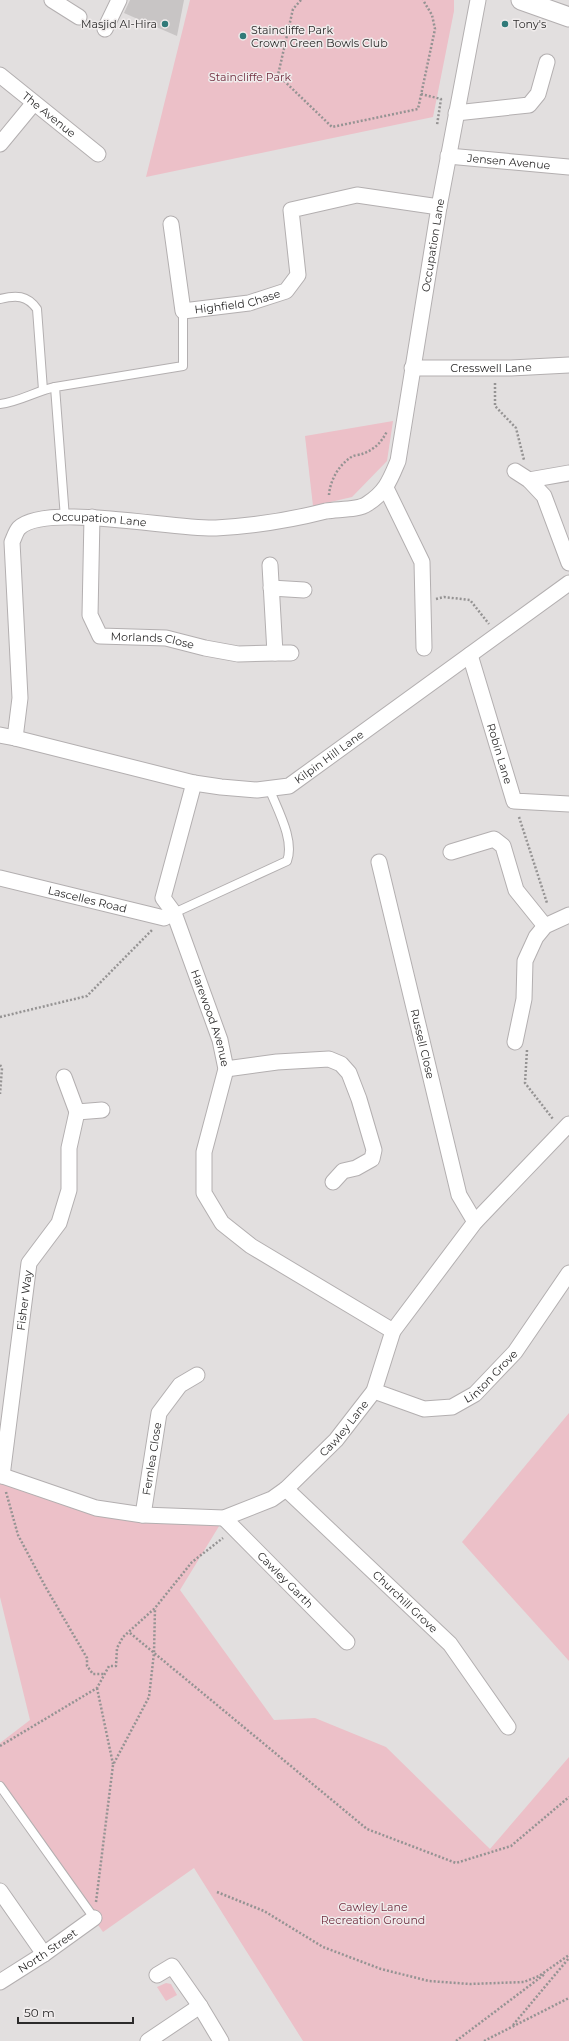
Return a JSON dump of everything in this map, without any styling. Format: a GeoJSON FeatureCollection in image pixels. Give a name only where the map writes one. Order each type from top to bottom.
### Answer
{"type":"FeatureCollection","features":[{"type":"Feature","properties":{"kind":"street"},"geometry":{"type":"LineString","coordinates":[[52,0],[79,17]]}},
{"type":"Feature","properties":{"kind":"street"},"geometry":{"type":"LineString","coordinates":[[105,29],[119,0]]}},
{"type":"Feature","properties":{"kind":"street","name":"Occupation Lane"},"geometry":{"type":"LineString","coordinates":[[7,736],[20,698],[12,542],[19,528],[36,520],[92,517],[123,519],[171,526],[215,528],[308,517],[327,511],[366,505],[386,488],[398,461],[412,368],[448,156],[478,0]]}},
{"type":"Feature","properties":{"kind":"street"},"geometry":{"type":"LineString","coordinates":[[521,0],[569,17]]}},
{"type":"Feature","properties":{"kind":"street"},"geometry":{"type":"LineString","coordinates":[[456,113],[530,105],[538,94],[547,62]]}},
{"type":"Feature","properties":{"kind":"street","name":"The Avenue"},"geometry":{"type":"LineString","coordinates":[[0,75],[33,104],[98,154]]}},
{"type":"Feature","properties":{"kind":"street"},"geometry":{"type":"LineString","coordinates":[[0,144],[33,104]]}},
{"type":"Feature","properties":{"kind":"street","name":"Jensen Avenue"},"geometry":{"type":"LineString","coordinates":[[448,156],[569,167]]}},
{"type":"Feature","properties":{"kind":"street","name":"Highfield Chase"},"geometry":{"type":"LineString","coordinates":[[171,224],[183,311],[249,303],[286,291],[298,275],[290,210],[357,195],[440,207]]}},
{"type":"Feature","properties":{"kind":"street","name":"Cresswell Lane"},"geometry":{"type":"LineString","coordinates":[[412,368],[495,368],[569,365]]}},
{"type":"Feature","properties":{"kind":"street"},"geometry":{"type":"LineString","coordinates":[[515,471],[529,480],[544,496],[569,563]]}},
{"type":"Feature","properties":{"kind":"street"},"geometry":{"type":"LineString","coordinates":[[529,480],[569,473]]}},
{"type":"Feature","properties":{"kind":"street"},"geometry":{"type":"LineString","coordinates":[[386,488],[422,562],[424,648]]}},
{"type":"Feature","properties":{"kind":"street","name":"Morlands Close"},"geometry":{"type":"LineString","coordinates":[[92,517],[90,615],[100,636],[166,638],[205,648],[238,654],[291,653]]}},
{"type":"Feature","properties":{"kind":"street"},"geometry":{"type":"LineString","coordinates":[[270,565],[276,653]]}},
{"type":"Feature","properties":{"kind":"street","name":"Kilpin Hill Lane"},"geometry":{"type":"LineString","coordinates":[[7,736],[194,783],[257,790],[289,786],[569,583]]}},
{"type":"Feature","properties":{"kind":"street"},"geometry":{"type":"LineString","coordinates":[[271,588],[304,590]]}},
{"type":"Feature","properties":{"kind":"street","name":"Robin Lane"},"geometry":{"type":"LineString","coordinates":[[470,654],[514,801]]}},
{"type":"Feature","properties":{"kind":"street","name":"Harewood Avenue"},"geometry":{"type":"LineString","coordinates":[[194,783],[163,898],[220,1040],[226,1069],[204,1152],[204,1193],[222,1223],[251,1246],[392,1331]]}},
{"type":"Feature","properties":{"kind":"street"},"geometry":{"type":"LineString","coordinates":[[514,801],[569,804]]}},
{"type":"Feature","properties":{"kind":"street"},"geometry":{"type":"LineString","coordinates":[[451,852],[494,839],[503,846],[516,890],[549,924]]}},
{"type":"Feature","properties":{"kind":"street","name":"Russell Close"},"geometry":{"type":"LineString","coordinates":[[379,862],[459,1195],[475,1222]]}},
{"type":"Feature","properties":{"kind":"street","name":"Lascelles Road"},"geometry":{"type":"LineString","coordinates":[[0,878],[169,916]]}},
{"type":"Feature","properties":{"kind":"street"},"geometry":{"type":"LineString","coordinates":[[521,1043],[525,960],[536,938],[549,924],[569,915]]}},
{"type":"Feature","properties":{"kind":"street"},"geometry":{"type":"LineString","coordinates":[[226,1069],[277,1062],[329,1059],[341,1064],[349,1073],[359,1099],[374,1150],[372,1159],[356,1168],[343,1171],[333,1182]]}},
{"type":"Feature","properties":{"kind":"street"},"geometry":{"type":"LineString","coordinates":[[64,1076],[77,1112],[102,1110]]}},
{"type":"Feature","properties":{"kind":"street","name":"Fisher Way"},"geometry":{"type":"LineString","coordinates":[[1,1476],[29,1263],[59,1223],[69,1190],[69,1148],[77,1112]]}},
{"type":"Feature","properties":{"kind":"street","name":"Cawley Lane"},"geometry":{"type":"LineString","coordinates":[[1,1476],[96,1508],[143,1515],[224,1518],[272,1499],[286,1489],[336,1440],[374,1391],[392,1331],[475,1222],[566,1128]]}},
{"type":"Feature","properties":{"kind":"street","name":"Linton Grove"},"geometry":{"type":"LineString","coordinates":[[374,1391],[424,1409],[452,1407],[475,1394],[514,1352],[569,1273]]}},
{"type":"Feature","properties":{"kind":"street","name":"Fernlea Close"},"geometry":{"type":"LineString","coordinates":[[143,1515],[159,1413],[176,1379],[197,1376]]}},
{"type":"Feature","properties":{"kind":"street","name":"Churchill Grove"},"geometry":{"type":"LineString","coordinates":[[286,1489],[450,1644],[508,1728]]}},
{"type":"Feature","properties":{"kind":"street","name":"Cawley Garth"},"geometry":{"type":"LineString","coordinates":[[224,1518],[347,1642]]}},
{"type":"Feature","properties":{"kind":"street"},"geometry":{"type":"LineString","coordinates":[[0,1891],[44,1954]]}},
{"type":"Feature","properties":{"kind":"street","name":"North Street"},"geometry":{"type":"LineString","coordinates":[[0,1982],[44,1954],[94,1918]]}},
{"type":"Feature","properties":{"kind":"street"},"geometry":{"type":"LineString","coordinates":[[157,1975],[172,1966],[200,2006],[221,2041]]}},
{"type":"Feature","properties":{"kind":"street"},"geometry":{"type":"LineString","coordinates":[[148,2041],[200,2006]]}},
{"type":"Feature","properties":{"kind":"lane"},"geometry":{"type":"LineString","coordinates":[[0,299],[11,296],[24,296],[32,302],[37,309],[42,390]]}},
{"type":"Feature","properties":{"kind":"lane"},"geometry":{"type":"LineString","coordinates":[[0,404],[11,402],[42,390],[55,387],[183,366],[183,311]]}},
{"type":"Feature","properties":{"kind":"lane"},"geometry":{"type":"LineString","coordinates":[[55,387],[66,518]]}},
{"type":"Feature","properties":{"kind":"lane"},"geometry":{"type":"LineString","coordinates":[[169,916],[287,861],[290,852],[289,840],[269,788]]}},
{"type":"Feature","properties":{"kind":"lane"},"geometry":{"type":"LineString","coordinates":[[0,1786],[94,1918]]}},
{"type":"Feature","properties":{"kind":"path"},"geometry":{"type":"LineString","coordinates":[[301,0],[293,10],[278,75],[332,127],[418,109],[435,29],[432,15],[423,0]]}},
{"type":"Feature","properties":{"kind":"path"},"geometry":{"type":"LineString","coordinates":[[421,94],[441,99]]}},
{"type":"Feature","properties":{"kind":"path"},"geometry":{"type":"LineString","coordinates":[[495,368],[494,406],[516,428],[529,480]]}},
{"type":"Feature","properties":{"kind":"path"},"geometry":{"type":"LineString","coordinates":[[327,511],[333,477],[350,458],[368,452],[377,446],[393,421],[404,419]]}},
{"type":"Feature","properties":{"kind":"path"},"geometry":{"type":"LineString","coordinates":[[422,603],[444,596],[470,600],[497,635]]}},
{"type":"Feature","properties":{"kind":"path"},"geometry":{"type":"LineString","coordinates":[[514,801],[549,924]]}},
{"type":"Feature","properties":{"kind":"path"},"geometry":{"type":"LineString","coordinates":[[0,1017],[87,996],[169,916]]}},
{"type":"Feature","properties":{"kind":"path"},"geometry":{"type":"LineString","coordinates":[[521,1043],[525,1082],[566,1128]]}},
{"type":"Feature","properties":{"kind":"path"},"geometry":{"type":"LineString","coordinates":[[0,1066],[2,1068],[0,1094]]}},
{"type":"Feature","properties":{"kind":"path"},"geometry":{"type":"LineString","coordinates":[[1,1476],[18,1535],[44,1586],[87,1658],[86,1666],[93,1674],[105,1674]]}},
{"type":"Feature","properties":{"kind":"path"},"geometry":{"type":"LineString","coordinates":[[0,1746],[97,1688],[109,1666],[116,1666],[117,1648],[123,1637],[130,1633],[156,1608],[192,1562],[223,1539],[224,1518]]}},
{"type":"Feature","properties":{"kind":"path"},"geometry":{"type":"LineString","coordinates":[[113,1765],[149,1696],[154,1653],[156,1608]]}},
{"type":"Feature","properties":{"kind":"path"},"geometry":{"type":"LineString","coordinates":[[130,1633],[367,1829],[456,1863],[511,1846],[569,1797]]}},
{"type":"Feature","properties":{"kind":"path"},"geometry":{"type":"LineString","coordinates":[[94,1918],[113,1765],[97,1688]]}},
{"type":"Feature","properties":{"kind":"path"},"geometry":{"type":"LineString","coordinates":[[217,1892],[264,1911],[323,1947],[381,1969],[429,1981],[470,1984],[524,1982],[539,1976],[569,1956]]}},
{"type":"Feature","properties":{"kind":"path"},"geometry":{"type":"LineString","coordinates":[[511,2027],[569,1956]]}},
{"type":"Feature","properties":{"kind":"path"},"geometry":{"type":"LineString","coordinates":[[456,2041],[569,1956]]}},
{"type":"Feature","properties":{"kind":"path"},"geometry":{"type":"LineString","coordinates":[[484,2041],[569,1998]]}},
{"type":"Feature","properties":{"kind":"green space","name":"Staincliffe Park"},"geometry":{"type":"Polygon","coordinates":[[[190,0],[454,0],[454,11],[433,117],[146,177],[190,0]]]}},
{"type":"Feature","properties":{"kind":"green space"},"geometry":{"type":"Polygon","coordinates":[[[393,421],[387,461],[352,497],[313,506],[305,436],[393,421]]]}},
{"type":"Feature","properties":{"kind":"green space"},"geometry":{"type":"Polygon","coordinates":[[[569,1413],[569,1661],[462,1542],[569,1413]]]}},
{"type":"Feature","properties":{"kind":"green space","name":"Cawley Lane Recreation Ground"},"geometry":{"type":"Polygon","coordinates":[[[2,1476],[96,1508],[224,1518],[180,1590],[274,1720],[315,1718],[386,1747],[490,1849],[569,1757],[569,2041],[303,2041],[194,1868],[103,1932],[0,1786],[0,1743],[30,1720],[0,1597],[0,1485],[2,1476]]]}},
{"type":"Feature","properties":{"kind":"green space"},"geometry":{"type":"Polygon","coordinates":[[[166,1983],[171,1984],[177,1995],[166,2001],[157,1987],[166,1983]]]}},
{"type":"Feature","properties":{"kind":"building","name":"Masjid Al-Hira"},"geometry":{"type":"Polygon","coordinates":[[[130,0],[184,0],[177,36],[124,13],[130,0]]]}},
{"type":"Feature","properties":{"kind":"place","name":"Masjid Al-Hira"},"geometry":{"type":"Point","coordinates":[165,24]}},
{"type":"Feature","properties":{"kind":"place","name":"Tony's"},"geometry":{"type":"Point","coordinates":[505,24]}},
{"type":"Feature","properties":{"kind":"place","name":"Staincliffe Park Crown Green Bowls Club"},"geometry":{"type":"Point","coordinates":[243,36]}}]}
